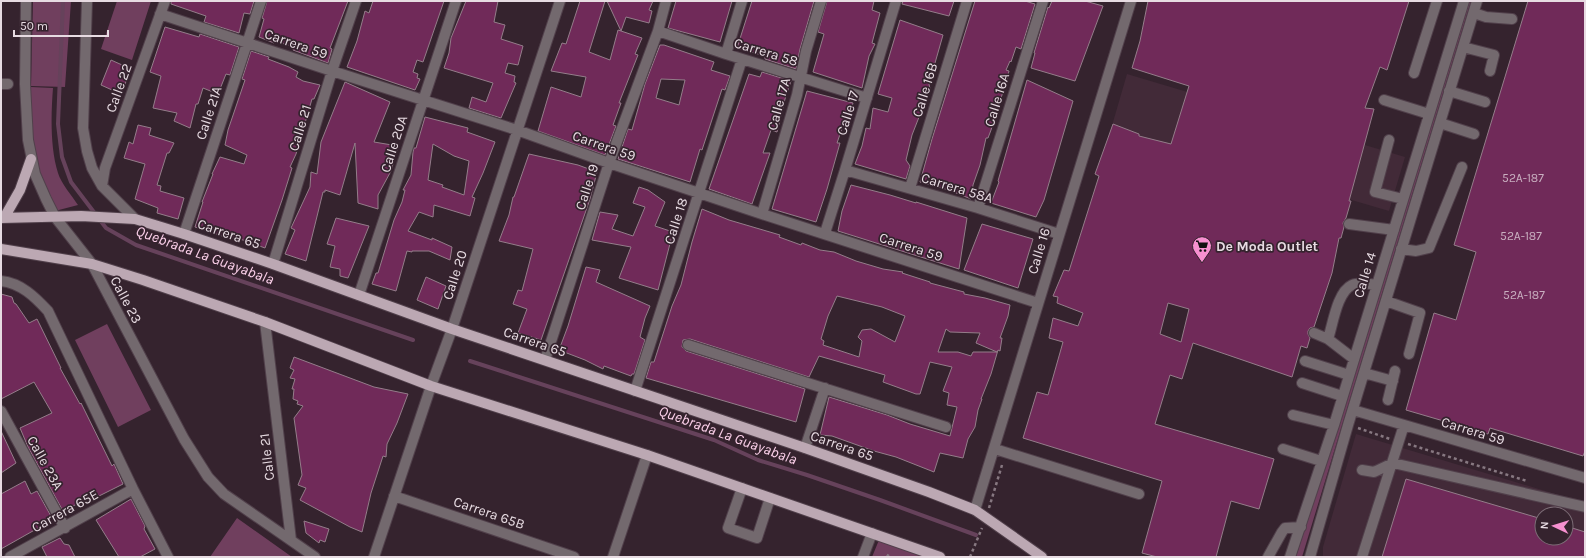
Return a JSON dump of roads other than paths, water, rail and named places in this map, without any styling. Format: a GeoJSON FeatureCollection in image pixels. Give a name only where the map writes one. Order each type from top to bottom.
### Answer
{"type":"FeatureCollection","features":[{"type":"Feature","properties":{"kind":"main road"},"geometry":{"type":"LineString","coordinates":[[2,218],[20,190],[31,159]]}},
{"type":"Feature","properties":{"kind":"main road","name":"Carrera 65"},"geometry":{"type":"LineString","coordinates":[[2,218],[55,216],[116,217],[135,219],[184,234],[273,264],[452,329],[805,448],[929,492],[975,510],[1042,557]]}},
{"type":"Feature","properties":{"kind":"main road"},"geometry":{"type":"LineString","coordinates":[[1,249],[92,264],[143,280],[265,322],[431,386],[647,455],[940,557]]}},
{"type":"Feature","properties":{"kind":"street","name":"Calle 23"},"geometry":{"type":"LineString","coordinates":[[26,1],[26,121],[31,159],[40,187],[55,216],[92,264],[184,439],[208,477],[224,494],[315,557]]}},
{"type":"Feature","properties":{"kind":"street"},"geometry":{"type":"LineString","coordinates":[[87,1],[83,128],[87,151],[92,168],[102,186],[135,219]]}},
{"type":"Feature","properties":{"kind":"street","name":"Calle 22"},"geometry":{"type":"LineString","coordinates":[[102,186],[105,168],[164,1]]}},
{"type":"Feature","properties":{"kind":"street","name":"Calle 21A"},"geometry":{"type":"LineString","coordinates":[[184,234],[261,1]]}},
{"type":"Feature","properties":{"kind":"street","name":"Calle 21"},"geometry":{"type":"LineString","coordinates":[[273,264],[332,71],[356,1]]}},
{"type":"Feature","properties":{"kind":"street","name":"Calle 20A"},"geometry":{"type":"LineString","coordinates":[[359,295],[456,1]]}},
{"type":"Feature","properties":{"kind":"street","name":"Calle 20"},"geometry":{"type":"LineString","coordinates":[[374,557],[431,386],[452,329],[560,1]]}},
{"type":"Feature","properties":{"kind":"street","name":"Calle 19"},"geometry":{"type":"LineString","coordinates":[[545,360],[609,163],[658,31],[666,1]]}},
{"type":"Feature","properties":{"kind":"street"},"geometry":{"type":"LineString","coordinates":[[726,54],[742,1]]}},
{"type":"Feature","properties":{"kind":"street","name":"Calle 17A"},"geometry":{"type":"LineString","coordinates":[[762,214],[797,95],[806,51],[821,1]]}},
{"type":"Feature","properties":{"kind":"street","name":"Calle 17"},"geometry":{"type":"LineString","coordinates":[[825,233],[846,170],[896,1]]}},
{"type":"Feature","properties":{"kind":"street","name":"Calle 16B"},"geometry":{"type":"LineString","coordinates":[[910,188],[967,1]]}},
{"type":"Feature","properties":{"kind":"street","name":"Calle 16A"},"geometry":{"type":"LineString","coordinates":[[978,208],[1043,1]]}},
{"type":"Feature","properties":{"kind":"street"},"geometry":{"type":"LineString","coordinates":[[1414,73],[1437,1]]}},
{"type":"Feature","properties":{"kind":"street","name":"Calle 14"},"geometry":{"type":"LineString","coordinates":[[1290,557],[1313,492],[1321,461],[1334,425],[1464,1]]}},
{"type":"Feature","properties":{"kind":"street","name":"Calle 14"},"geometry":{"type":"LineString","coordinates":[[1310,557],[1348,425],[1477,1]]}},
{"type":"Feature","properties":{"kind":"street","name":"Calle 16"},"geometry":{"type":"LineString","coordinates":[[975,510],[995,449],[1129,2]]}},
{"type":"Feature","properties":{"kind":"street"},"geometry":{"type":"LineString","coordinates":[[1474,13],[1486,17],[1512,19]]}},
{"type":"Feature","properties":{"kind":"street","name":"Carrera 59"},"geometry":{"type":"LineString","coordinates":[[160,14],[517,130],[609,163],[762,214],[1038,302]]}},
{"type":"Feature","properties":{"kind":"street","name":"Carrera 58"},"geometry":{"type":"LineString","coordinates":[[658,31],[867,98]]}},
{"type":"Feature","properties":{"kind":"street"},"geometry":{"type":"LineString","coordinates":[[1463,47],[1494,56],[1490,71]]}},
{"type":"Feature","properties":{"kind":"street","name":"Calle 18"},"geometry":{"type":"LineString","coordinates":[[635,391],[742,59]]}},
{"type":"Feature","properties":{"kind":"street"},"geometry":{"type":"LineString","coordinates":[[1449,91],[1485,102]]}},
{"type":"Feature","properties":{"kind":"street"},"geometry":{"type":"LineString","coordinates":[[1384,100],[1429,114]]}},
{"type":"Feature","properties":{"kind":"street"},"geometry":{"type":"LineString","coordinates":[[1440,123],[1474,134]]}},
{"type":"Feature","properties":{"kind":"street"},"geometry":{"type":"LineString","coordinates":[[1389,140],[1375,192],[1403,199]]}},
{"type":"Feature","properties":{"kind":"street"},"geometry":{"type":"LineString","coordinates":[[1401,249],[1416,251],[1429,248],[1462,167]]}},
{"type":"Feature","properties":{"kind":"street","name":"Carrera 58A"},"geometry":{"type":"LineString","coordinates":[[846,170],[978,208],[1059,234]]}},
{"type":"Feature","properties":{"kind":"street"},"geometry":{"type":"LineString","coordinates":[[1349,224],[1394,230]]}},
{"type":"Feature","properties":{"kind":"street"},"geometry":{"type":"LineString","coordinates":[[4,281],[27,290],[48,311],[133,489],[166,553],[174,557]]}},
{"type":"Feature","properties":{"kind":"street"},"geometry":{"type":"LineString","coordinates":[[1328,339],[1341,294],[1352,285],[1377,285]]}},
{"type":"Feature","properties":{"kind":"street"},"geometry":{"type":"LineString","coordinates":[[1386,301],[1420,313],[1409,354]]}},
{"type":"Feature","properties":{"kind":"street","name":"Calle 21"},"geometry":{"type":"LineString","coordinates":[[265,322],[291,540]]}},
{"type":"Feature","properties":{"kind":"street"},"geometry":{"type":"LineString","coordinates":[[1314,333],[1328,339],[1354,359]]}},
{"type":"Feature","properties":{"kind":"street"},"geometry":{"type":"LineString","coordinates":[[688,345],[946,427]]}},
{"type":"Feature","properties":{"kind":"street"},"geometry":{"type":"LineString","coordinates":[[1305,361],[1349,375]]}},
{"type":"Feature","properties":{"kind":"street"},"geometry":{"type":"LineString","coordinates":[[1364,373],[1394,376],[1388,400]]}},
{"type":"Feature","properties":{"kind":"street"},"geometry":{"type":"LineString","coordinates":[[1302,383],[1342,396]]}},
{"type":"Feature","properties":{"kind":"street"},"geometry":{"type":"LineString","coordinates":[[805,448],[825,388]]}},
{"type":"Feature","properties":{"kind":"street","name":"Carrera 59"},"geometry":{"type":"LineString","coordinates":[[1353,410],[1585,478]]}},
{"type":"Feature","properties":{"kind":"street","name":"Calle 23A"},"geometry":{"type":"LineString","coordinates":[[1,412],[65,528]]}},
{"type":"Feature","properties":{"kind":"street"},"geometry":{"type":"LineString","coordinates":[[1293,416],[1334,425]]}},
{"type":"Feature","properties":{"kind":"street"},"geometry":{"type":"LineString","coordinates":[[1362,557],[1404,425]]}},
{"type":"Feature","properties":{"kind":"street"},"geometry":{"type":"LineString","coordinates":[[995,449],[1139,494]]}},
{"type":"Feature","properties":{"kind":"street"},"geometry":{"type":"LineString","coordinates":[[1283,449],[1321,461]]}},
{"type":"Feature","properties":{"kind":"street"},"geometry":{"type":"LineString","coordinates":[[613,557],[647,455]]}},
{"type":"Feature","properties":{"kind":"street"},"geometry":{"type":"LineString","coordinates":[[1362,470],[1374,472],[1392,463],[1585,507]]}},
{"type":"Feature","properties":{"kind":"street"},"geometry":{"type":"LineString","coordinates":[[742,488],[728,528],[757,538],[770,498]]}},
{"type":"Feature","properties":{"kind":"street","name":"Carrera 65E"},"geometry":{"type":"LineString","coordinates":[[10,557],[65,528],[133,489]]}},
{"type":"Feature","properties":{"kind":"street","name":"Carrera 65B"},"geometry":{"type":"LineString","coordinates":[[394,496],[574,557]]}},
{"type":"Feature","properties":{"kind":"street"},"geometry":{"type":"LineString","coordinates":[[1268,557],[1282,532],[1286,528],[1301,527]]}},
{"type":"Feature","properties":{"kind":"street"},"geometry":{"type":"LineString","coordinates":[[863,557],[872,533]]}},
{"type":"Feature","properties":{"kind":"waterway","name":"Quebrada La Guayabala"},"geometry":{"type":"LineString","coordinates":[[63,1],[58,124],[62,157],[71,182],[106,228],[136,245],[413,340]]}},
{"type":"Feature","properties":{"kind":"waterway","name":"Quebrada La Guayabala"},"geometry":{"type":"LineString","coordinates":[[470,361],[714,440],[758,460],[880,500],[976,535]]}},
{"type":"Feature","properties":{"kind":"place","name":"De Moda Outlet"},"geometry":{"type":"Point","coordinates":[1202,263]}}]}
